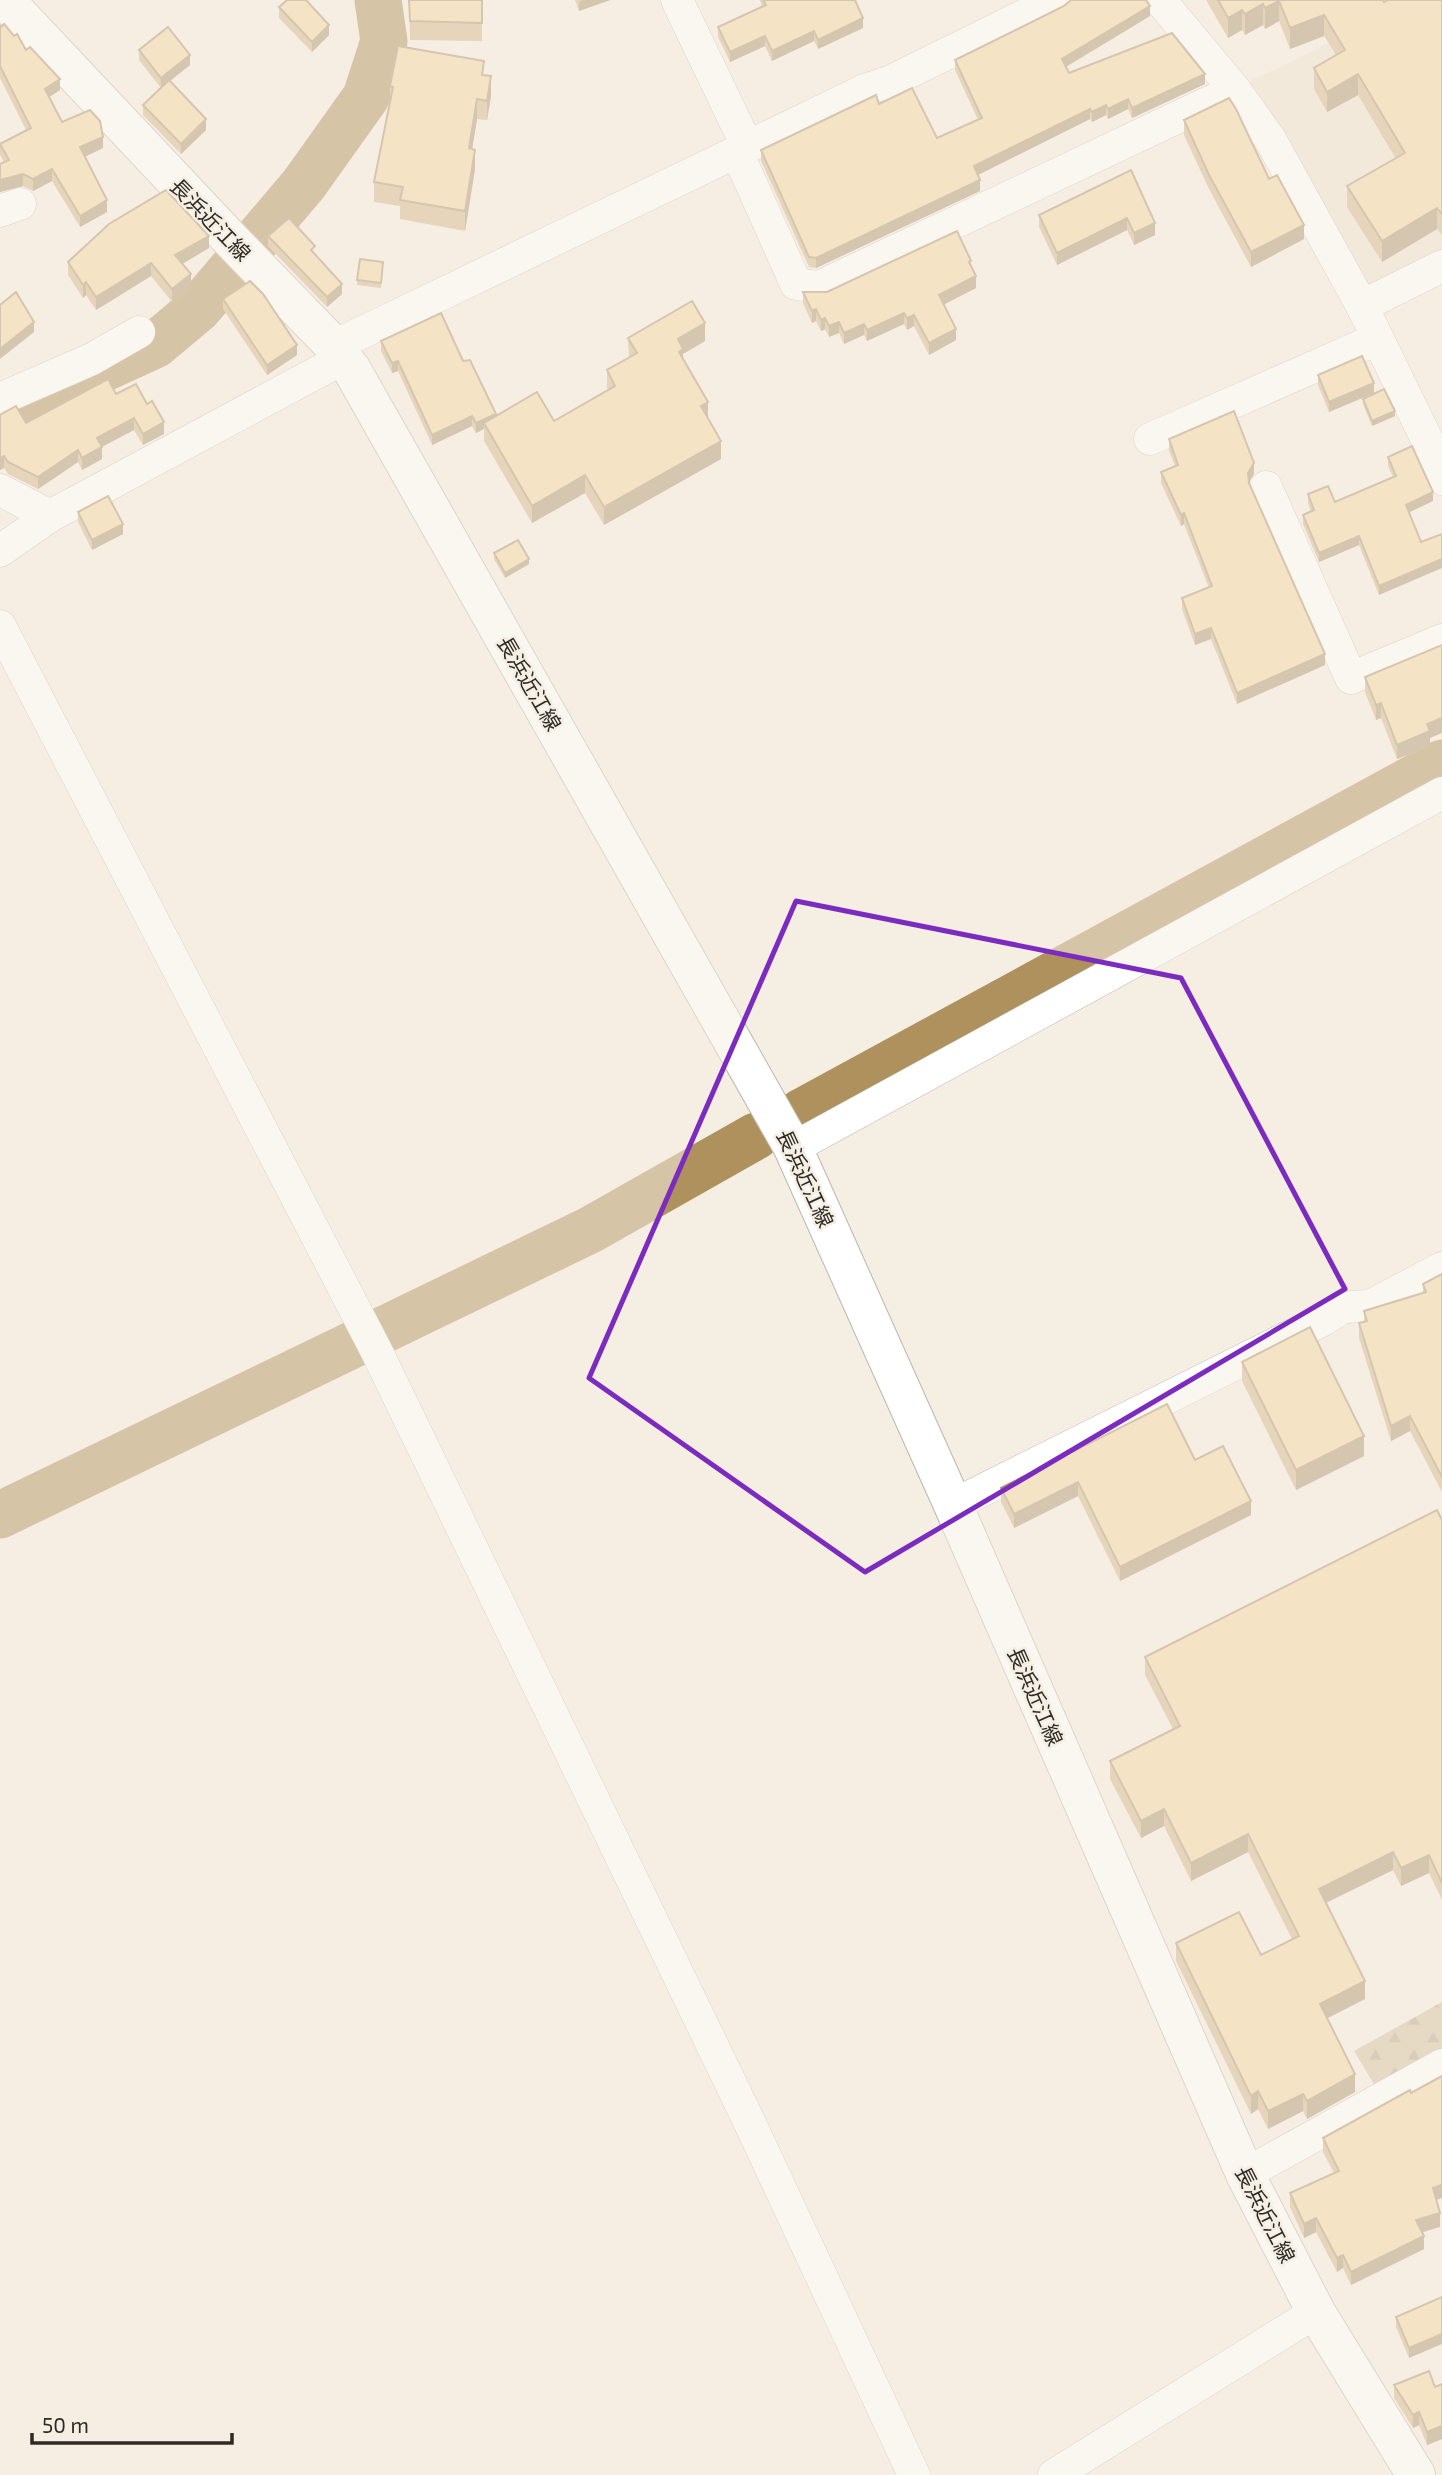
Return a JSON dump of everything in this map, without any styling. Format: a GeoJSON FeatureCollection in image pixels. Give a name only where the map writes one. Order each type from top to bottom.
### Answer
{"type":"FeatureCollection","features":[{"type":"Feature","properties":{"kind":"main road","name":"長浜近江線"},"geometry":{"type":"LineString","coordinates":[[5,0],[339,352],[359,382],[793,1148],[953,1505],[1245,2174],[1316,2312],[1416,2475]]}},
{"type":"Feature","properties":{"kind":"street"},"geometry":{"type":"LineString","coordinates":[[677,0],[742,149],[796,284],[819,287],[1235,90]]}},
{"type":"Feature","properties":{"kind":"street"},"geometry":{"type":"LineString","coordinates":[[0,551],[50,516],[339,352],[742,149],[865,90],[891,81],[1056,0]]}},
{"type":"Feature","properties":{"kind":"street"},"geometry":{"type":"LineString","coordinates":[[1160,0],[1235,90],[1270,139],[1362,306],[1430,446],[1442,479]]}},
{"type":"Feature","properties":{"kind":"street"},"geometry":{"type":"LineString","coordinates":[[1362,306],[1442,266]]}},
{"type":"Feature","properties":{"kind":"street"},"geometry":{"type":"LineString","coordinates":[[0,399],[92,359],[139,332]]}},
{"type":"Feature","properties":{"kind":"street"},"geometry":{"type":"LineString","coordinates":[[1150,439],[1377,339]]}},
{"type":"Feature","properties":{"kind":"street"},"geometry":{"type":"LineString","coordinates":[[1266,487],[1351,678],[1442,640]]}},
{"type":"Feature","properties":{"kind":"street"},"geometry":{"type":"LineString","coordinates":[[0,490],[50,516]]}},
{"type":"Feature","properties":{"kind":"street"},"geometry":{"type":"LineString","coordinates":[[0,626],[368,1334],[747,2117],[914,2475]]}},
{"type":"Feature","properties":{"kind":"street"},"geometry":{"type":"LineString","coordinates":[[793,1148],[1442,793]]}},
{"type":"Feature","properties":{"kind":"street"},"geometry":{"type":"LineString","coordinates":[[953,1505],[1323,1320],[1343,1307],[1370,1306],[1442,1268]]}},
{"type":"Feature","properties":{"kind":"street"},"geometry":{"type":"LineString","coordinates":[[1245,2174],[1442,2065]]}},
{"type":"Feature","properties":{"kind":"street"},"geometry":{"type":"LineString","coordinates":[[1054,2475],[1316,2312]]}},
{"type":"Feature","properties":{"kind":"highlighted area"},"geometry":{"type":"Polygon","coordinates":[[[796,901],[1181,978],[1345,1289],[865,1572],[589,1378],[796,901]]]}},
{"type":"Feature","properties":{"kind":"shaded area"},"geometry":{"type":"Polygon","coordinates":[[[1375,0],[1442,0],[1442,254],[1368,294],[1244,84],[1384,17],[1375,0]]]}},
{"type":"Feature","properties":{"kind":"green space"},"geometry":{"type":"Polygon","coordinates":[[[1442,2002],[1442,2049],[1375,2086],[1354,2051],[1442,2002]]]}},
{"type":"Feature","properties":{"kind":"building"},"geometry":{"type":"Polygon","coordinates":[[[287,0],[306,0],[329,25],[312,42],[279,7],[287,0]]]}},
{"type":"Feature","properties":{"kind":"building"},"geometry":{"type":"Polygon","coordinates":[[[409,0],[482,0],[482,23],[410,21],[409,0]]]}},
{"type":"Feature","properties":{"kind":"building"},"geometry":{"type":"Polygon","coordinates":[[[763,0],[855,0],[863,18],[818,40],[814,31],[772,51],[765,36],[730,52],[718,27],[766,5],[763,0]]]}},
{"type":"Feature","properties":{"kind":"building"},"geometry":{"type":"Polygon","coordinates":[[[1071,0],[1146,0],[1150,6],[1062,59],[1069,73],[1172,33],[1205,74],[1132,108],[1128,99],[1108,109],[1106,105],[1092,112],[1090,109],[974,166],[980,180],[816,258],[809,257],[761,150],[876,95],[879,104],[912,88],[937,138],[982,118],[955,60],[1064,6],[1071,0]]]}},
{"type":"Feature","properties":{"kind":"building"},"geometry":{"type":"Polygon","coordinates":[[[1218,0],[1442,0],[1442,214],[1437,208],[1382,241],[1347,186],[1405,153],[1358,74],[1327,92],[1314,68],[1345,50],[1324,15],[1290,28],[1279,1],[1265,8],[1263,4],[1245,14],[1242,10],[1228,18],[1218,0]]]}},
{"type":"Feature","properties":{"kind":"building"},"geometry":{"type":"Polygon","coordinates":[[[4,24],[14,36],[17,34],[26,50],[30,47],[60,79],[45,89],[62,122],[90,110],[100,121],[103,137],[80,147],[107,200],[80,216],[52,169],[33,179],[23,174],[0,180],[0,164],[9,160],[0,144],[31,128],[0,66],[0,25],[1,27],[4,24]]]}},
{"type":"Feature","properties":{"kind":"building"},"geometry":{"type":"Polygon","coordinates":[[[168,27],[190,55],[161,78],[139,50],[168,27]]]}},
{"type":"Feature","properties":{"kind":"building"},"geometry":{"type":"Polygon","coordinates":[[[398,46],[484,61],[482,75],[491,76],[487,101],[477,99],[469,148],[475,150],[465,211],[400,200],[403,187],[374,182],[393,87],[390,86],[398,46]]]}},
{"type":"Feature","properties":{"kind":"building"},"geometry":{"type":"Polygon","coordinates":[[[169,80],[206,119],[181,144],[143,105],[169,80]]]}},
{"type":"Feature","properties":{"kind":"building"},"geometry":{"type":"Polygon","coordinates":[[[1229,98],[1269,179],[1277,175],[1304,225],[1251,252],[1209,175],[1184,120],[1229,98]]]}},
{"type":"Feature","properties":{"kind":"building"},"geometry":{"type":"Polygon","coordinates":[[[1131,170],[1155,223],[1134,233],[1127,218],[1057,253],[1039,215],[1131,170]]]}},
{"type":"Feature","properties":{"kind":"building"},"geometry":{"type":"Polygon","coordinates":[[[166,190],[209,236],[175,255],[191,274],[172,289],[151,263],[96,297],[86,282],[83,285],[68,262],[109,224],[166,190]]]}},
{"type":"Feature","properties":{"kind":"building"},"geometry":{"type":"Polygon","coordinates":[[[289,218],[315,246],[311,250],[342,284],[327,297],[268,236],[289,218]]]}},
{"type":"Feature","properties":{"kind":"building"},"geometry":{"type":"Polygon","coordinates":[[[957,231],[976,276],[939,295],[956,329],[929,343],[914,315],[907,318],[904,313],[867,330],[864,324],[844,333],[839,322],[829,326],[825,318],[821,320],[816,309],[812,311],[803,292],[827,292],[957,231]]]}},
{"type":"Feature","properties":{"kind":"building"},"geometry":{"type":"Polygon","coordinates":[[[360,259],[383,262],[381,283],[357,280],[360,259]]]}},
{"type":"Feature","properties":{"kind":"building"},"geometry":{"type":"Polygon","coordinates":[[[250,281],[263,294],[297,345],[267,365],[223,299],[250,281]]]}},
{"type":"Feature","properties":{"kind":"building"},"geometry":{"type":"Polygon","coordinates":[[[16,292],[34,322],[0,349],[0,305],[16,292]]]}},
{"type":"Feature","properties":{"kind":"building"},"geometry":{"type":"Polygon","coordinates":[[[692,301],[705,323],[678,339],[683,349],[679,352],[708,402],[701,406],[721,441],[604,507],[585,475],[532,506],[484,423],[537,392],[554,421],[615,386],[607,370],[637,353],[628,338],[692,301]]]}},
{"type":"Feature","properties":{"kind":"building"},"geometry":{"type":"Polygon","coordinates":[[[441,313],[463,361],[470,360],[496,414],[476,423],[472,416],[432,435],[398,361],[392,363],[381,341],[441,313]]]}},
{"type":"Feature","properties":{"kind":"building"},"geometry":{"type":"Polygon","coordinates":[[[1362,356],[1374,383],[1329,402],[1318,375],[1362,356]]]}},
{"type":"Feature","properties":{"kind":"building"},"geometry":{"type":"Polygon","coordinates":[[[108,379],[116,394],[136,384],[147,404],[152,401],[164,422],[143,434],[134,418],[97,438],[102,447],[82,458],[78,450],[38,477],[8,462],[4,456],[0,458],[0,415],[16,406],[26,423],[108,379]]]}},
{"type":"Feature","properties":{"kind":"building"},"geometry":{"type":"Polygon","coordinates":[[[1384,389],[1395,411],[1372,421],[1363,399],[1384,389]]]}},
{"type":"Feature","properties":{"kind":"building"},"geometry":{"type":"Polygon","coordinates":[[[1234,411],[1254,463],[1248,473],[1249,483],[1325,654],[1237,693],[1211,628],[1195,634],[1182,598],[1212,586],[1184,513],[1181,515],[1161,472],[1178,465],[1169,439],[1234,411]]]}},
{"type":"Feature","properties":{"kind":"building"},"geometry":{"type":"Polygon","coordinates":[[[1412,446],[1433,492],[1406,505],[1421,542],[1442,534],[1442,559],[1379,586],[1359,536],[1319,553],[1303,515],[1314,510],[1308,494],[1328,486],[1335,502],[1396,476],[1388,457],[1412,446]]]}},
{"type":"Feature","properties":{"kind":"building"},"geometry":{"type":"Polygon","coordinates":[[[108,496],[123,524],[92,540],[78,512],[108,496]]]}},
{"type":"Feature","properties":{"kind":"building"},"geometry":{"type":"Polygon","coordinates":[[[518,540],[529,559],[505,573],[494,553],[518,540]]]}},
{"type":"Feature","properties":{"kind":"building"},"geometry":{"type":"Polygon","coordinates":[[[1442,645],[1442,718],[1427,724],[1430,731],[1397,745],[1381,703],[1376,705],[1365,677],[1442,645]]]}},
{"type":"Feature","properties":{"kind":"building"},"geometry":{"type":"Polygon","coordinates":[[[1442,1274],[1442,1477],[1410,1416],[1391,1426],[1359,1323],[1367,1321],[1364,1311],[1426,1292],[1423,1284],[1442,1274]]]}},
{"type":"Feature","properties":{"kind":"building"},"geometry":{"type":"Polygon","coordinates":[[[1310,1327],[1364,1436],[1296,1470],[1242,1362],[1310,1327]]]}},
{"type":"Feature","properties":{"kind":"building"},"geometry":{"type":"Polygon","coordinates":[[[1167,1404],[1195,1460],[1223,1446],[1251,1501],[1120,1567],[1078,1482],[1014,1514],[1001,1488],[1167,1404]]]}},
{"type":"Feature","properties":{"kind":"building"},"geometry":{"type":"Polygon","coordinates":[[[1437,1510],[1442,1520],[1442,1883],[1429,1855],[1401,1868],[1393,1852],[1319,1889],[1365,1981],[1320,2004],[1355,2074],[1307,2101],[1303,2094],[1268,2111],[1258,2091],[1251,2096],[1176,1943],[1239,1912],[1261,1955],[1299,1936],[1248,1834],[1191,1863],[1164,1809],[1141,1821],[1110,1761],[1180,1726],[1145,1657],[1437,1510]]]}},
{"type":"Feature","properties":{"kind":"building"},"geometry":{"type":"Polygon","coordinates":[[[1442,2076],[1442,2185],[1433,2188],[1440,2213],[1416,2220],[1424,2236],[1351,2272],[1343,2255],[1337,2258],[1316,2218],[1304,2224],[1290,2193],[1339,2171],[1323,2138],[1410,2090],[1411,2093],[1442,2076]]]}},
{"type":"Feature","properties":{"kind":"building"},"geometry":{"type":"Polygon","coordinates":[[[1442,2297],[1442,2334],[1409,2348],[1396,2317],[1442,2297]]]}},
{"type":"Feature","properties":{"kind":"building"},"geometry":{"type":"Polygon","coordinates":[[[1429,2371],[1435,2387],[1442,2384],[1442,2426],[1427,2432],[1419,2412],[1413,2415],[1394,2385],[1429,2371]]]}},
{"type":"Feature","properties":{"kind":"waterway"},"geometry":{"type":"LineString","coordinates":[[0,416],[155,345],[198,309],[304,184],[366,97],[384,41],[378,0]]}},
{"type":"Feature","properties":{"kind":"waterway"},"geometry":{"type":"LineString","coordinates":[[800,1113],[1442,763]]}},
{"type":"Feature","properties":{"kind":"waterway"},"geometry":{"type":"LineString","coordinates":[[0,1515],[590,1230],[756,1136]]}}]}
